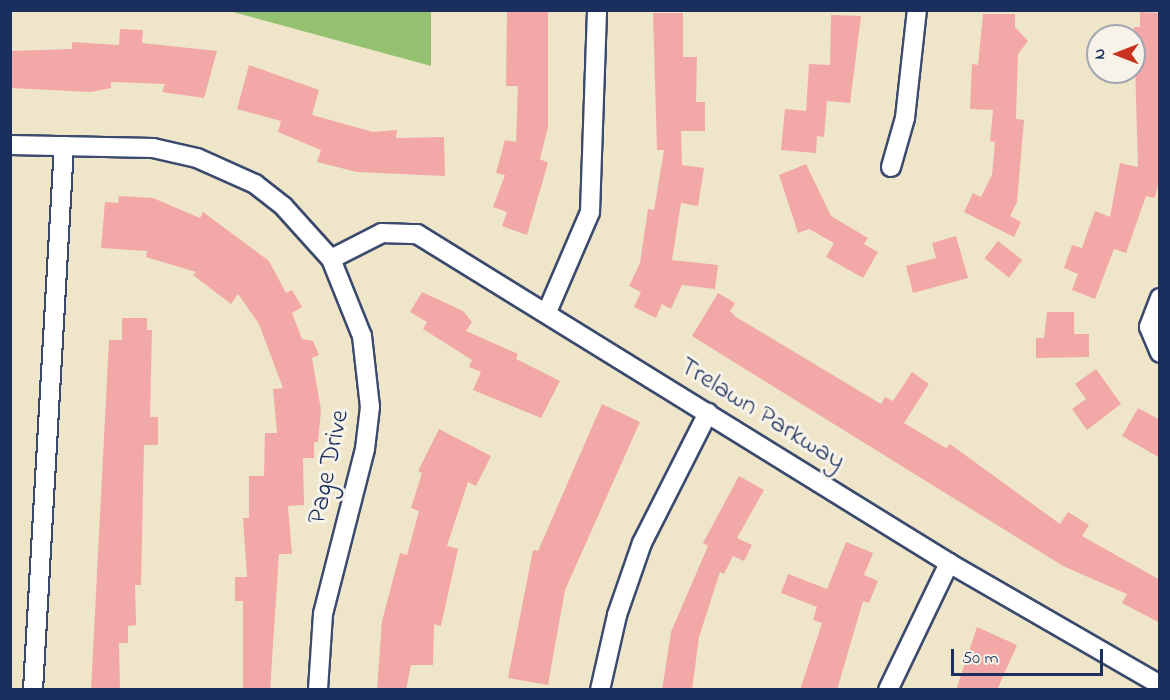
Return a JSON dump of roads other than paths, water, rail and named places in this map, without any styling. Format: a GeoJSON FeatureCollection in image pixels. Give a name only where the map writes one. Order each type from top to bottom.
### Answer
{"type":"FeatureCollection","features":[{"type":"Feature","properties":{"kind":"street"},"geometry":{"type":"LineString","coordinates":[[547,312],[590,212],[597,10]]}},
{"type":"Feature","properties":{"kind":"street"},"geometry":{"type":"LineString","coordinates":[[891,167],[905,118],[917,10]]}},
{"type":"Feature","properties":{"kind":"street","name":"Page Drive"},"geometry":{"type":"LineString","coordinates":[[10,145],[153,148],[218,165],[284,207],[331,259],[362,336],[370,407],[365,448],[323,614],[318,690]]}},
{"type":"Feature","properties":{"kind":"street"},"geometry":{"type":"LineString","coordinates":[[33,690],[64,146]]}},
{"type":"Feature","properties":{"kind":"street","name":"Trelawn Parkway"},"geometry":{"type":"LineString","coordinates":[[331,259],[371,236],[393,231],[417,234],[547,312],[949,562],[1160,685]]}},
{"type":"Feature","properties":{"kind":"street"},"geometry":{"type":"LineString","coordinates":[[1160,298],[1149,327],[1160,353]]}},
{"type":"Feature","properties":{"kind":"street"},"geometry":{"type":"LineString","coordinates":[[600,690],[617,615],[642,543],[708,413]]}},
{"type":"Feature","properties":{"kind":"street"},"geometry":{"type":"LineString","coordinates":[[888,690],[949,562]]}}]}
